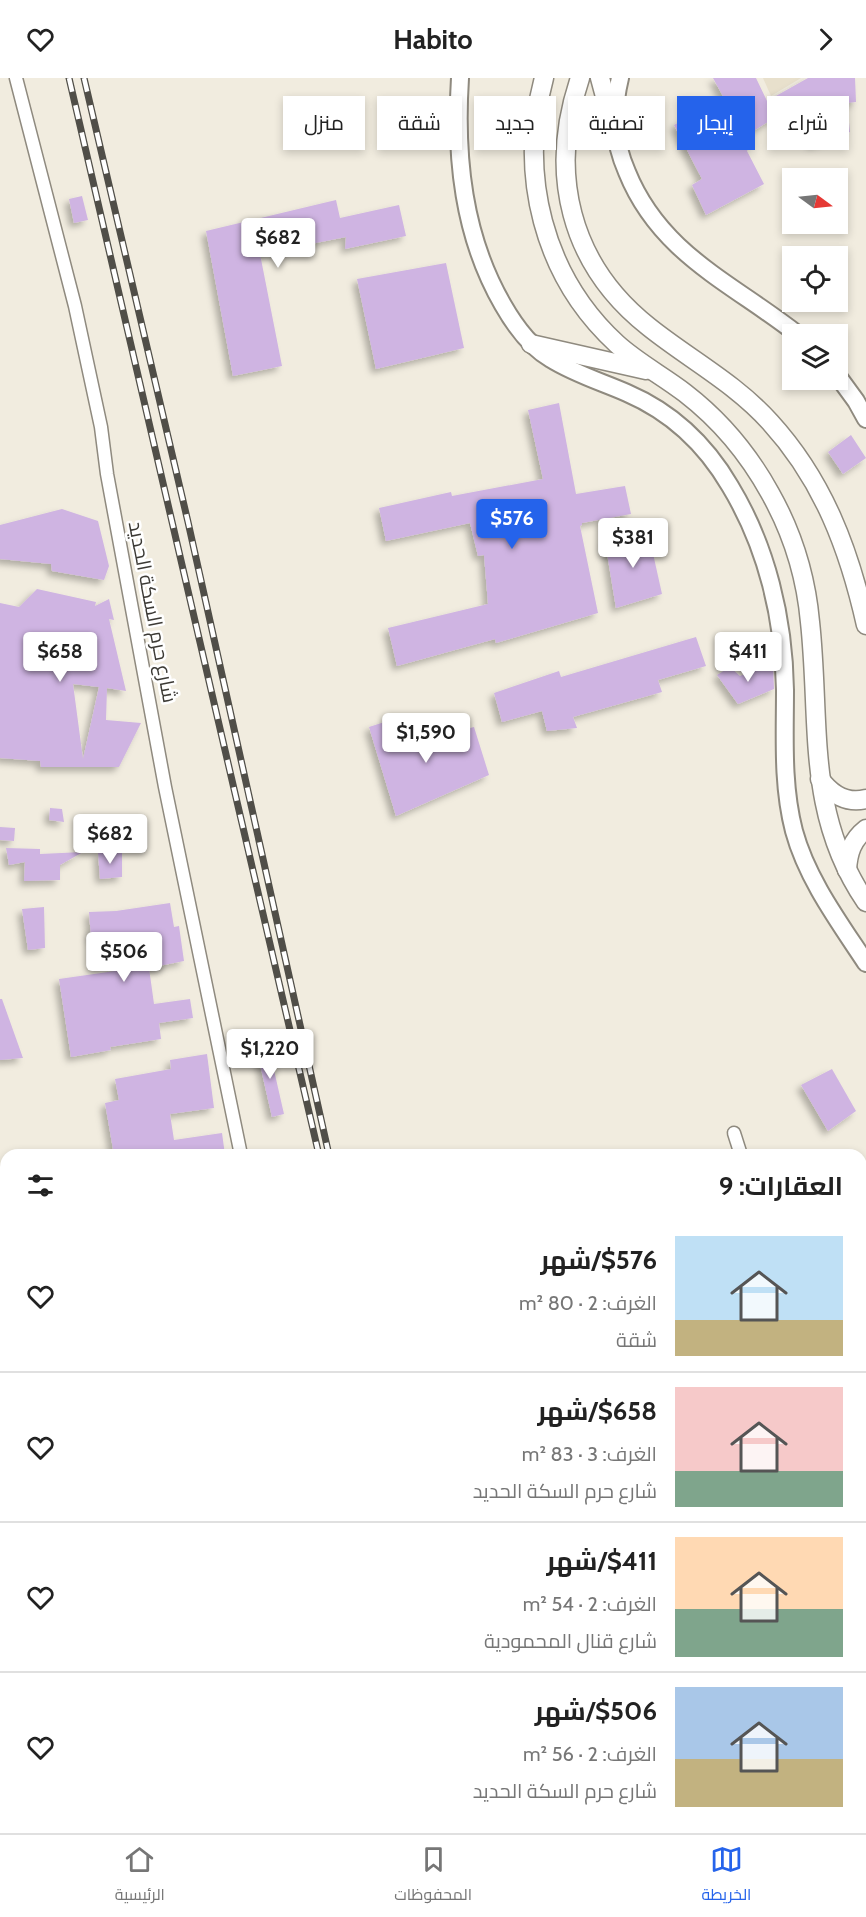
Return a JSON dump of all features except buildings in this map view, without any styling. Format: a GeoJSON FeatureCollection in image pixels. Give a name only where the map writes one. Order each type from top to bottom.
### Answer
{"type":"FeatureCollection","features":[{"type":"Feature","properties":{"kind":"main road"},"geometry":{"type":"LineString","coordinates":[[544,78],[536,122],[534,166],[538,203],[548,240],[563,274],[587,312],[618,344],[703,408],[732,438],[758,471],[782,518],[800,567],[810,619],[820,779],[825,810],[834,841],[847,870],[866,902]]}},
{"type":"Feature","properties":{"kind":"main road"},"geometry":{"type":"LineString","coordinates":[[580,78],[567,131],[565,170],[570,209],[588,255],[600,276],[632,313],[731,385],[751,402],[786,441],[813,479],[835,523],[854,575],[866,625]]}},
{"type":"Feature","properties":{"kind":"main road"},"geometry":{"type":"LineString","coordinates":[[600,78],[605,96]]}},
{"type":"Feature","properties":{"kind":"main road"},"geometry":{"type":"LineString","coordinates":[[531,344],[653,371]]}},
{"type":"Feature","properties":{"kind":"main road"},"geometry":{"type":"LineString","coordinates":[[820,779],[827,789],[837,796],[849,800],[866,799]]}},
{"type":"Feature","properties":{"kind":"main road"},"geometry":{"type":"LineString","coordinates":[[847,870],[850,849],[866,829]]}},
{"type":"Feature","properties":{"kind":"street","name":"شارع حرم السكة الحديد"},"geometry":{"type":"LineString","coordinates":[[16,78],[75,306],[99,416],[107,474],[165,787],[241,1149]]}},
{"type":"Feature","properties":{"kind":"street"},"geometry":{"type":"LineString","coordinates":[[460,78],[458,138],[460,169],[472,231],[479,256],[513,322],[531,344],[548,358],[651,404],[692,436],[713,461],[744,512],[768,573],[780,630],[785,690],[785,756],[793,829],[807,867],[866,963]]}},
{"type":"Feature","properties":{"kind":"street"},"geometry":{"type":"LineString","coordinates":[[616,96],[620,78]]}},
{"type":"Feature","properties":{"kind":"street"},"geometry":{"type":"LineString","coordinates":[[620,150],[632,187],[648,213],[667,237],[697,263],[783,324]]}},
{"type":"Feature","properties":{"kind":"street"},"geometry":{"type":"LineString","coordinates":[[848,390],[866,419]]}},
{"type":"Feature","properties":{"kind":"street"},"geometry":{"type":"LineString","coordinates":[[734,1133],[739,1149]]}},
{"type":"Feature","properties":{"kind":"shaded area"},"geometry":{"type":"Polygon","coordinates":[[[763,78],[801,78],[771,96],[763,78]]]}},
{"type":"Feature","properties":{"kind":"railway"},"geometry":{"type":"LineString","coordinates":[[69,78],[318,1149]]}},
{"type":"Feature","properties":{"kind":"railway"},"geometry":{"type":"LineString","coordinates":[[84,78],[188,522],[328,1149]]}}]}
